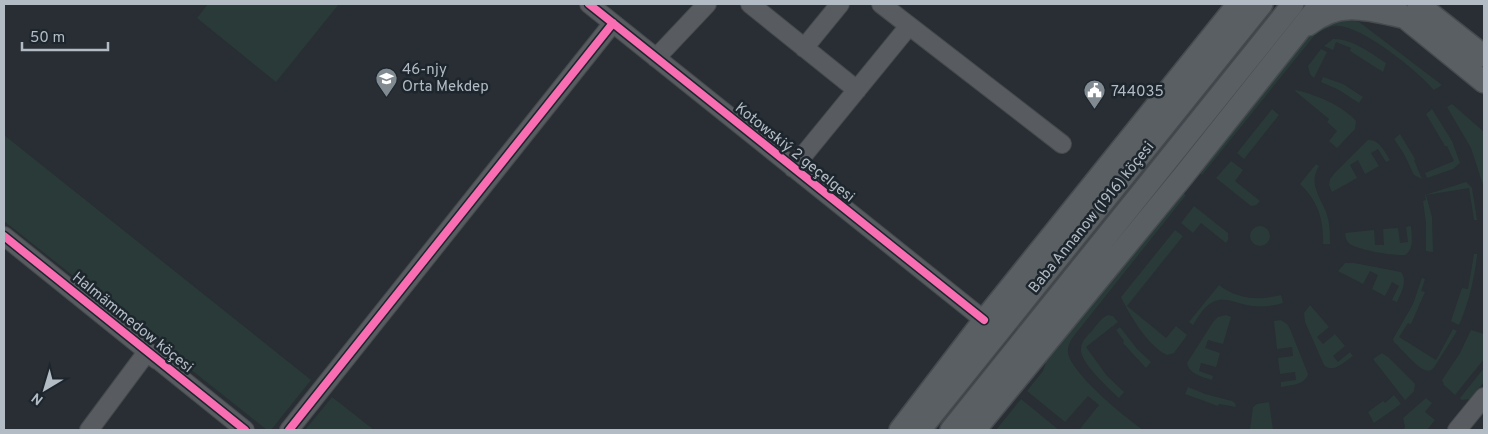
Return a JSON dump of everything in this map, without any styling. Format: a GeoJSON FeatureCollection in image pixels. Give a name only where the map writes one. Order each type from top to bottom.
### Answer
{"type":"FeatureCollection","features":[{"type":"Feature","properties":{"kind":"main road"},"geometry":{"type":"LineString","coordinates":[[900,430],[984,320],[1238,4]]}},
{"type":"Feature","properties":{"kind":"main road","name":"Baba Annanow (1916) köçesi"},"geometry":{"type":"LineString","coordinates":[[920,430],[1262,4]]}},
{"type":"Feature","properties":{"kind":"main road"},"geometry":{"type":"LineString","coordinates":[[1294,4],[1298,12],[1296,36]]}},
{"type":"Feature","properties":{"kind":"main road","name":"Baba Annanow (1916) köçesi"},"geometry":{"type":"LineString","coordinates":[[951,430],[1294,4]]}},
{"type":"Feature","properties":{"kind":"main road"},"geometry":{"type":"LineString","coordinates":[[975,430],[1178,183],[1320,4]]}},
{"type":"Feature","properties":{"kind":"main road"},"geometry":{"type":"LineString","coordinates":[[1388,4],[1411,11],[1456,34],[1484,56]]}},
{"type":"Feature","properties":{"kind":"main road"},"geometry":{"type":"LineString","coordinates":[[1432,4],[1456,34]]}},
{"type":"Feature","properties":{"kind":"main road"},"geometry":{"type":"LineString","coordinates":[[1296,36],[1312,22],[1339,9],[1351,7],[1411,11],[1484,82]]}},
{"type":"Feature","properties":{"kind":"street","name":"Kotowskiý 2 geçelgesi"},"geometry":{"type":"LineString","coordinates":[[589,4],[984,320]]}},
{"type":"Feature","properties":{"kind":"street"},"geometry":{"type":"LineString","coordinates":[[656,58],[707,4]]}},
{"type":"Feature","properties":{"kind":"street"},"geometry":{"type":"LineString","coordinates":[[750,4],[857,90]]}},
{"type":"Feature","properties":{"kind":"street"},"geometry":{"type":"LineString","coordinates":[[804,48],[840,4]]}},
{"type":"Feature","properties":{"kind":"street"},"geometry":{"type":"LineString","coordinates":[[882,4],[1062,144]]}},
{"type":"Feature","properties":{"kind":"street"},"geometry":{"type":"LineString","coordinates":[[289,430],[612,23]]}},
{"type":"Feature","properties":{"kind":"street"},"geometry":{"type":"LineString","coordinates":[[793,168],[909,26]]}},
{"type":"Feature","properties":{"kind":"street","name":"Halmämmedow köçesi"},"geometry":{"type":"LineString","coordinates":[[4,236],[245,430]]}},
{"type":"Feature","properties":{"kind":"street"},"geometry":{"type":"LineString","coordinates":[[89,430],[147,352]]}},
{"type":"Feature","properties":{"kind":"street"},"geometry":{"type":"LineString","coordinates":[[1458,430],[1484,397]]}},
{"type":"Feature","properties":{"kind":"shaded area"},"geometry":{"type":"Polygon","coordinates":[[[208,4],[339,4],[276,82],[197,18],[208,4]]]}},
{"type":"Feature","properties":{"kind":"shaded area"},"geometry":{"type":"Polygon","coordinates":[[[1348,19],[1359,22],[1442,85],[1434,90],[1402,61],[1358,32],[1345,27],[1329,27],[1314,36],[1202,175],[1198,171],[1310,33],[1338,20],[1348,19]]]}},
{"type":"Feature","properties":{"kind":"shaded area"},"geometry":{"type":"Polygon","coordinates":[[[1333,39],[1347,41],[1374,55],[1386,63],[1383,72],[1350,51],[1351,48],[1336,42],[1333,50],[1324,46],[1333,39]]]}},
{"type":"Feature","properties":{"kind":"shaded area"},"geometry":{"type":"Polygon","coordinates":[[[1321,49],[1327,52],[1314,78],[1310,74],[1308,66],[1321,49]]]}},
{"type":"Feature","properties":{"kind":"shaded area"},"geometry":{"type":"Polygon","coordinates":[[[1323,77],[1343,84],[1363,97],[1359,103],[1339,90],[1321,82],[1323,77]]]}},
{"type":"Feature","properties":{"kind":"shaded area"},"geometry":{"type":"Polygon","coordinates":[[[1296,90],[1328,101],[1344,110],[1356,121],[1355,129],[1337,148],[1329,141],[1337,131],[1327,122],[1329,119],[1296,90]]]}},
{"type":"Feature","properties":{"kind":"shaded area"},"geometry":{"type":"Polygon","coordinates":[[[1452,104],[1484,132],[1484,188],[1471,148],[1447,107],[1452,104]]]}},
{"type":"Feature","properties":{"kind":"shaded area"},"geometry":{"type":"Polygon","coordinates":[[[1272,109],[1279,115],[1244,159],[1237,153],[1272,109]]]}},
{"type":"Feature","properties":{"kind":"shaded area"},"geometry":{"type":"Polygon","coordinates":[[[1432,109],[1452,141],[1460,163],[1453,169],[1427,178],[1425,173],[1454,161],[1447,146],[1445,146],[1426,114],[1432,109]]]}},
{"type":"Feature","properties":{"kind":"shaded area"},"geometry":{"type":"Polygon","coordinates":[[[1400,134],[1415,159],[1422,179],[1414,175],[1394,139],[1400,134]]]}},
{"type":"Feature","properties":{"kind":"shaded area"},"geometry":{"type":"Polygon","coordinates":[[[4,135],[311,380],[271,430],[267,430],[4,221],[4,135]]]}},
{"type":"Feature","properties":{"kind":"shaded area"},"geometry":{"type":"Polygon","coordinates":[[[1368,140],[1378,144],[1390,160],[1386,162],[1378,149],[1371,153],[1379,166],[1365,174],[1358,160],[1350,165],[1357,178],[1332,192],[1329,185],[1330,179],[1368,140]]]}},
{"type":"Feature","properties":{"kind":"shaded area"},"geometry":{"type":"Polygon","coordinates":[[[1231,161],[1243,170],[1235,181],[1260,201],[1256,205],[1251,206],[1216,178],[1231,161]]]}},
{"type":"Feature","properties":{"kind":"shaded area"},"geometry":{"type":"Polygon","coordinates":[[[1316,164],[1319,166],[1315,178],[1316,190],[1326,212],[1330,228],[1330,244],[1323,244],[1319,211],[1311,197],[1300,184],[1316,164]]]}},
{"type":"Feature","properties":{"kind":"shaded area"},"geometry":{"type":"Polygon","coordinates":[[[1466,182],[1472,188],[1477,220],[1474,220],[1469,188],[1426,195],[1432,217],[1433,252],[1426,251],[1426,223],[1423,201],[1426,200],[1425,195],[1466,182]]]}},
{"type":"Feature","properties":{"kind":"shaded area"},"geometry":{"type":"Polygon","coordinates":[[[1182,192],[1186,195],[1073,337],[1068,348],[1070,359],[1093,388],[1143,430],[1079,430],[1099,405],[1088,396],[1065,422],[1027,391],[1043,371],[1046,362],[1182,192]]]}},
{"type":"Feature","properties":{"kind":"shaded area"},"geometry":{"type":"Polygon","coordinates":[[[1194,206],[1228,233],[1226,243],[1201,223],[1193,233],[1181,223],[1194,206]]]}},
{"type":"Feature","properties":{"kind":"shaded area"},"geometry":{"type":"Polygon","coordinates":[[[1256,226],[1264,226],[1270,232],[1270,240],[1264,246],[1256,246],[1250,240],[1250,232],[1256,226]]]}},
{"type":"Feature","properties":{"kind":"shaded area"},"geometry":{"type":"Polygon","coordinates":[[[1411,226],[1411,246],[1405,255],[1376,252],[1354,246],[1348,242],[1345,233],[1374,230],[1375,245],[1384,245],[1383,229],[1398,228],[1400,243],[1408,242],[1406,227],[1411,226]]]}},
{"type":"Feature","properties":{"kind":"shaded area"},"geometry":{"type":"Polygon","coordinates":[[[1175,230],[1183,236],[1127,306],[1166,338],[1176,326],[1187,335],[1174,353],[1167,355],[1146,338],[1121,297],[1175,230]]]}},
{"type":"Feature","properties":{"kind":"shaded area"},"geometry":{"type":"Polygon","coordinates":[[[1474,254],[1477,254],[1477,256],[1473,282],[1459,325],[1451,321],[1462,288],[1468,289],[1474,254]]]}},
{"type":"Feature","properties":{"kind":"shaded area"},"geometry":{"type":"Polygon","coordinates":[[[1345,263],[1401,272],[1404,283],[1397,302],[1392,300],[1399,286],[1392,282],[1385,296],[1372,289],[1378,275],[1370,271],[1363,284],[1338,271],[1345,263]]]}},
{"type":"Feature","properties":{"kind":"shaded area"},"geometry":{"type":"Polygon","coordinates":[[[1422,278],[1425,279],[1421,291],[1425,292],[1411,324],[1408,323],[1399,337],[1436,360],[1453,329],[1457,331],[1435,366],[1432,370],[1428,371],[1413,362],[1393,339],[1413,304],[1422,278]]]}},
{"type":"Feature","properties":{"kind":"shaded area"},"geometry":{"type":"Polygon","coordinates":[[[1219,285],[1226,290],[1248,298],[1265,298],[1281,295],[1283,303],[1256,306],[1229,300],[1218,300],[1205,308],[1193,325],[1189,322],[1219,285]]]}},
{"type":"Feature","properties":{"kind":"shaded area"},"geometry":{"type":"Polygon","coordinates":[[[1310,305],[1329,327],[1317,337],[1323,344],[1335,334],[1345,346],[1333,356],[1338,362],[1350,352],[1353,356],[1335,368],[1324,365],[1305,322],[1304,313],[1310,305]]]}},
{"type":"Feature","properties":{"kind":"shaded area"},"geometry":{"type":"Polygon","coordinates":[[[1108,315],[1113,316],[1118,322],[1086,347],[1107,376],[1124,392],[1119,398],[1090,367],[1082,354],[1081,346],[1084,339],[1108,315]]]}},
{"type":"Feature","properties":{"kind":"shaded area"},"geometry":{"type":"Polygon","coordinates":[[[1226,315],[1231,317],[1223,344],[1208,340],[1205,348],[1220,353],[1216,367],[1201,363],[1199,371],[1213,376],[1212,380],[1190,370],[1187,363],[1213,322],[1218,317],[1226,315]]]}},
{"type":"Feature","properties":{"kind":"shaded area"},"geometry":{"type":"Polygon","coordinates":[[[1281,320],[1290,329],[1308,374],[1301,382],[1281,387],[1281,382],[1296,380],[1295,372],[1280,374],[1278,358],[1293,356],[1292,347],[1277,349],[1274,321],[1281,320]]]}},
{"type":"Feature","properties":{"kind":"shaded area"},"geometry":{"type":"Polygon","coordinates":[[[1120,327],[1137,349],[1151,362],[1146,368],[1123,343],[1124,341],[1116,330],[1120,327]]]}},
{"type":"Feature","properties":{"kind":"shaded area"},"geometry":{"type":"Polygon","coordinates":[[[1471,330],[1484,334],[1484,359],[1455,395],[1444,385],[1442,380],[1460,353],[1471,330]]]}},
{"type":"Feature","properties":{"kind":"shaded area"},"geometry":{"type":"Polygon","coordinates":[[[1382,353],[1415,384],[1414,391],[1405,400],[1373,359],[1382,353]]]}},
{"type":"Feature","properties":{"kind":"shaded area"},"geometry":{"type":"Polygon","coordinates":[[[1484,368],[1484,382],[1470,399],[1462,400],[1460,398],[1484,368]]]}},
{"type":"Feature","properties":{"kind":"shaded area"},"geometry":{"type":"Polygon","coordinates":[[[1188,387],[1205,394],[1232,401],[1236,407],[1219,404],[1218,406],[1185,394],[1188,387]]]}},
{"type":"Feature","properties":{"kind":"shaded area"},"geometry":{"type":"Polygon","coordinates":[[[1394,395],[1401,404],[1374,423],[1368,412],[1383,401],[1385,403],[1394,395]]]}},
{"type":"Feature","properties":{"kind":"shaded area"},"geometry":{"type":"Polygon","coordinates":[[[332,397],[374,430],[305,430],[332,397]]]}},
{"type":"Feature","properties":{"kind":"shaded area"},"geometry":{"type":"Polygon","coordinates":[[[1426,398],[1432,403],[1425,412],[1435,420],[1427,430],[1403,430],[1405,427],[1403,418],[1426,398]]]}},
{"type":"Feature","properties":{"kind":"shaded area"},"geometry":{"type":"Polygon","coordinates":[[[1021,399],[1059,430],[996,430],[1021,399]]]}},
{"type":"Feature","properties":{"kind":"shaded area"},"geometry":{"type":"Polygon","coordinates":[[[1269,402],[1273,430],[1250,430],[1253,407],[1257,404],[1269,402]]]}},
{"type":"Feature","properties":{"kind":"cycle path"},"geometry":{"type":"LineString","coordinates":[[589,4],[984,320]]}},
{"type":"Feature","properties":{"kind":"cycle path"},"geometry":{"type":"LineString","coordinates":[[289,430],[613,23]]}},
{"type":"Feature","properties":{"kind":"cycle path"},"geometry":{"type":"LineString","coordinates":[[4,236],[245,430]]}},
{"type":"Feature","properties":{"kind":"place","name":"46-njy Orta Mekdep"},"geometry":{"type":"Point","coordinates":[386,97]}},
{"type":"Feature","properties":{"kind":"place","name":"744035"},"geometry":{"type":"Point","coordinates":[1095,110]}}]}
